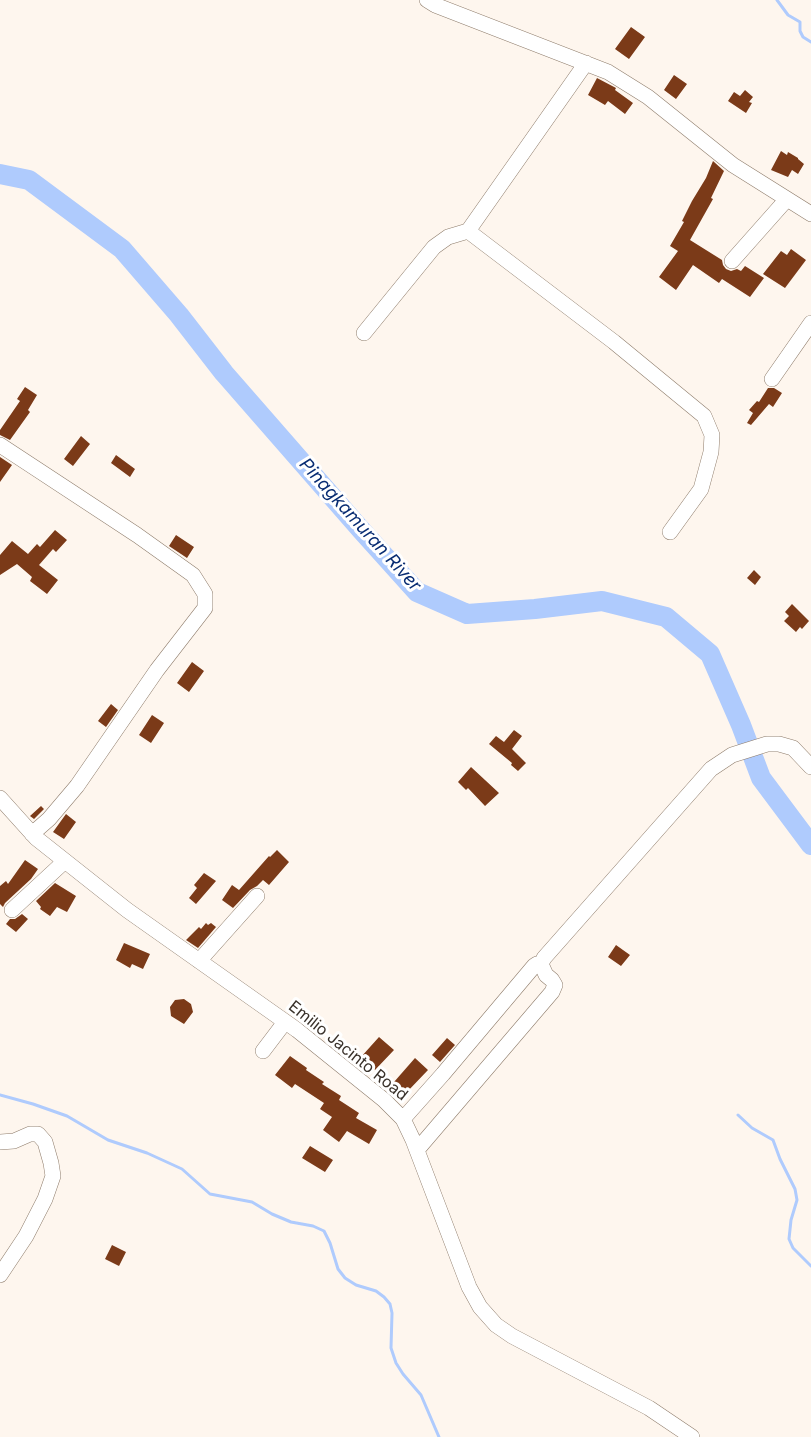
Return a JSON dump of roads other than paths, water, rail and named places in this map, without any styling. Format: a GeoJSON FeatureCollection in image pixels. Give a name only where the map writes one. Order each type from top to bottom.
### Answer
{"type":"FeatureCollection","features":[{"type":"Feature","properties":{"kind":"street"},"geometry":{"type":"LineString","coordinates":[[427,0],[608,72],[648,97],[733,165],[811,214]]}},
{"type":"Feature","properties":{"kind":"street"},"geometry":{"type":"LineString","coordinates":[[364,333],[434,247],[448,237],[468,231],[586,63]]}},
{"type":"Feature","properties":{"kind":"street"},"geometry":{"type":"LineString","coordinates":[[732,261],[787,199]]}},
{"type":"Feature","properties":{"kind":"street"},"geometry":{"type":"LineString","coordinates":[[468,231],[614,342],[704,416],[712,435],[711,452],[701,489],[670,532]]}},
{"type":"Feature","properties":{"kind":"street"},"geometry":{"type":"LineString","coordinates":[[772,379],[811,323]]}},
{"type":"Feature","properties":{"kind":"street"},"geometry":{"type":"LineString","coordinates":[[0,445],[146,541],[193,575],[205,594],[204,608],[157,670],[77,786],[49,819],[32,834]]}},
{"type":"Feature","properties":{"kind":"street"},"geometry":{"type":"LineString","coordinates":[[541,964],[711,769],[732,755],[767,744],[779,744],[793,748],[811,767]]}},
{"type":"Feature","properties":{"kind":"street","name":"Emilio Jacinto Road"},"geometry":{"type":"LineString","coordinates":[[0,798],[32,834],[65,861],[127,910],[285,1022],[384,1100],[403,1119],[469,1287],[480,1307],[496,1325],[522,1342],[649,1408],[692,1437]]}},
{"type":"Feature","properties":{"kind":"street"},"geometry":{"type":"LineString","coordinates":[[12,910],[65,861]]}},
{"type":"Feature","properties":{"kind":"street"},"geometry":{"type":"LineString","coordinates":[[199,961],[257,896]]}},
{"type":"Feature","properties":{"kind":"street"},"geometry":{"type":"LineString","coordinates":[[403,1119],[534,966],[541,964]]}},
{"type":"Feature","properties":{"kind":"street"},"geometry":{"type":"LineString","coordinates":[[417,1150],[552,992],[555,985],[546,975],[541,964]]}},
{"type":"Feature","properties":{"kind":"street"},"geometry":{"type":"LineString","coordinates":[[263,1051],[285,1022]]}},
{"type":"Feature","properties":{"kind":"street"},"geometry":{"type":"LineString","coordinates":[[0,1142],[14,1141],[30,1134],[38,1134],[45,1142],[52,1176],[45,1199],[26,1236],[0,1275]]}},
{"type":"Feature","properties":{"kind":"waterway"},"geometry":{"type":"LineString","coordinates":[[777,0],[788,15],[800,22],[803,37],[811,42]]}},
{"type":"Feature","properties":{"kind":"waterway","name":"Pinagkamuran River"},"geometry":{"type":"LineString","coordinates":[[0,174],[29,180],[122,249],[179,315],[224,373],[417,592],[467,614],[602,601],[666,617],[710,654],[761,778],[811,845]]}},
{"type":"Feature","properties":{"kind":"waterway"},"geometry":{"type":"LineString","coordinates":[[0,1095],[67,1116],[108,1140],[147,1153],[182,1169],[210,1194],[252,1202],[291,1222],[313,1226],[324,1231],[338,1269],[345,1278],[356,1285],[376,1291],[390,1304],[391,1348],[396,1363],[421,1395],[439,1437]]}},
{"type":"Feature","properties":{"kind":"waterway"},"geometry":{"type":"LineString","coordinates":[[738,1115],[752,1128],[773,1140],[795,1189],[797,1200],[791,1220],[789,1239],[793,1248],[811,1266]]}}]}
